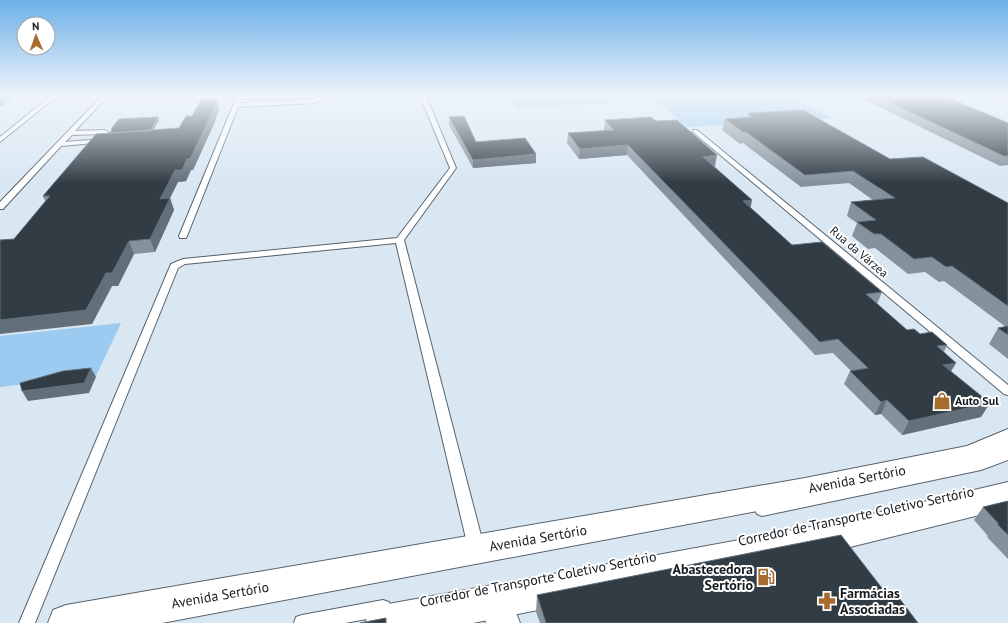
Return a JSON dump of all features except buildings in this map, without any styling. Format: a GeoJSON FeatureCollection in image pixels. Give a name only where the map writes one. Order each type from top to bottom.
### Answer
{"type":"FeatureCollection","features":[{"type":"Feature","properties":{"kind":"main road","name":"Avenida Sertório"},"geometry":{"type":"LineString","coordinates":[[66,623],[804,490],[972,456],[1008,440]]}},
{"type":"Feature","properties":{"kind":"main road"},"geometry":{"type":"LineString","coordinates":[[383,623],[438,611],[497,604],[838,536],[1008,495]]}},
{"type":"Feature","properties":{"kind":"lane"},"geometry":{"type":"LineString","coordinates":[[0,140],[18,125]]}},
{"type":"Feature","properties":{"kind":"lane"},"geometry":{"type":"LineString","coordinates":[[0,207],[77,125]]}},
{"type":"Feature","properties":{"kind":"lane"},"geometry":{"type":"LineString","coordinates":[[184,236],[228,125]]}},
{"type":"Feature","properties":{"kind":"lane"},"geometry":{"type":"LineString","coordinates":[[27,623],[176,265],[183,262],[400,240],[452,168],[435,125]]}},
{"type":"Feature","properties":{"kind":"lane","name":"Rua da Várzea"},"geometry":{"type":"LineString","coordinates":[[695,131],[1008,391]]}},
{"type":"Feature","properties":{"kind":"lane"},"geometry":{"type":"LineString","coordinates":[[70,133],[109,132],[103,141]]}},
{"type":"Feature","properties":{"kind":"lane"},"geometry":{"type":"LineString","coordinates":[[60,144],[111,140]]}},
{"type":"Feature","properties":{"kind":"lane"},"geometry":{"type":"LineString","coordinates":[[400,240],[477,549]]}},
{"type":"Feature","properties":{"kind":"lane","name":"Corredor de Transporte Coletivo Sertório"},"geometry":{"type":"LineString","coordinates":[[143,623],[813,501],[981,465],[1008,455]]}},
{"type":"Feature","properties":{"kind":"lane","name":"Corredor de Transporte Coletivo Sertório"},"geometry":{"type":"LineString","coordinates":[[578,571],[830,524],[1008,482]]}},
{"type":"Feature","properties":{"kind":"lane","name":"Corredor de Transporte Coletivo Sertório"},"geometry":{"type":"LineString","coordinates":[[302,623],[438,611]]}},
{"type":"Feature","properties":{"kind":"shaded area"},"geometry":{"type":"Polygon","coordinates":[[[685,125],[718,125],[687,127],[685,125]]]}},
{"type":"Feature","properties":{"kind":"shaded area"},"geometry":{"type":"Polygon","coordinates":[[[121,323],[96,376],[0,387],[0,336],[121,323]]]}},
{"type":"Feature","properties":{"kind":"place","name":"Auto Sul"},"geometry":{"type":"Point","coordinates":[942,401]}},
{"type":"Feature","properties":{"kind":"place","name":"Abastecedora Sertório"},"geometry":{"type":"Point","coordinates":[766,577]}},
{"type":"Feature","properties":{"kind":"place","name":"Farmácias Associadas"},"geometry":{"type":"Point","coordinates":[827,601]}}]}
